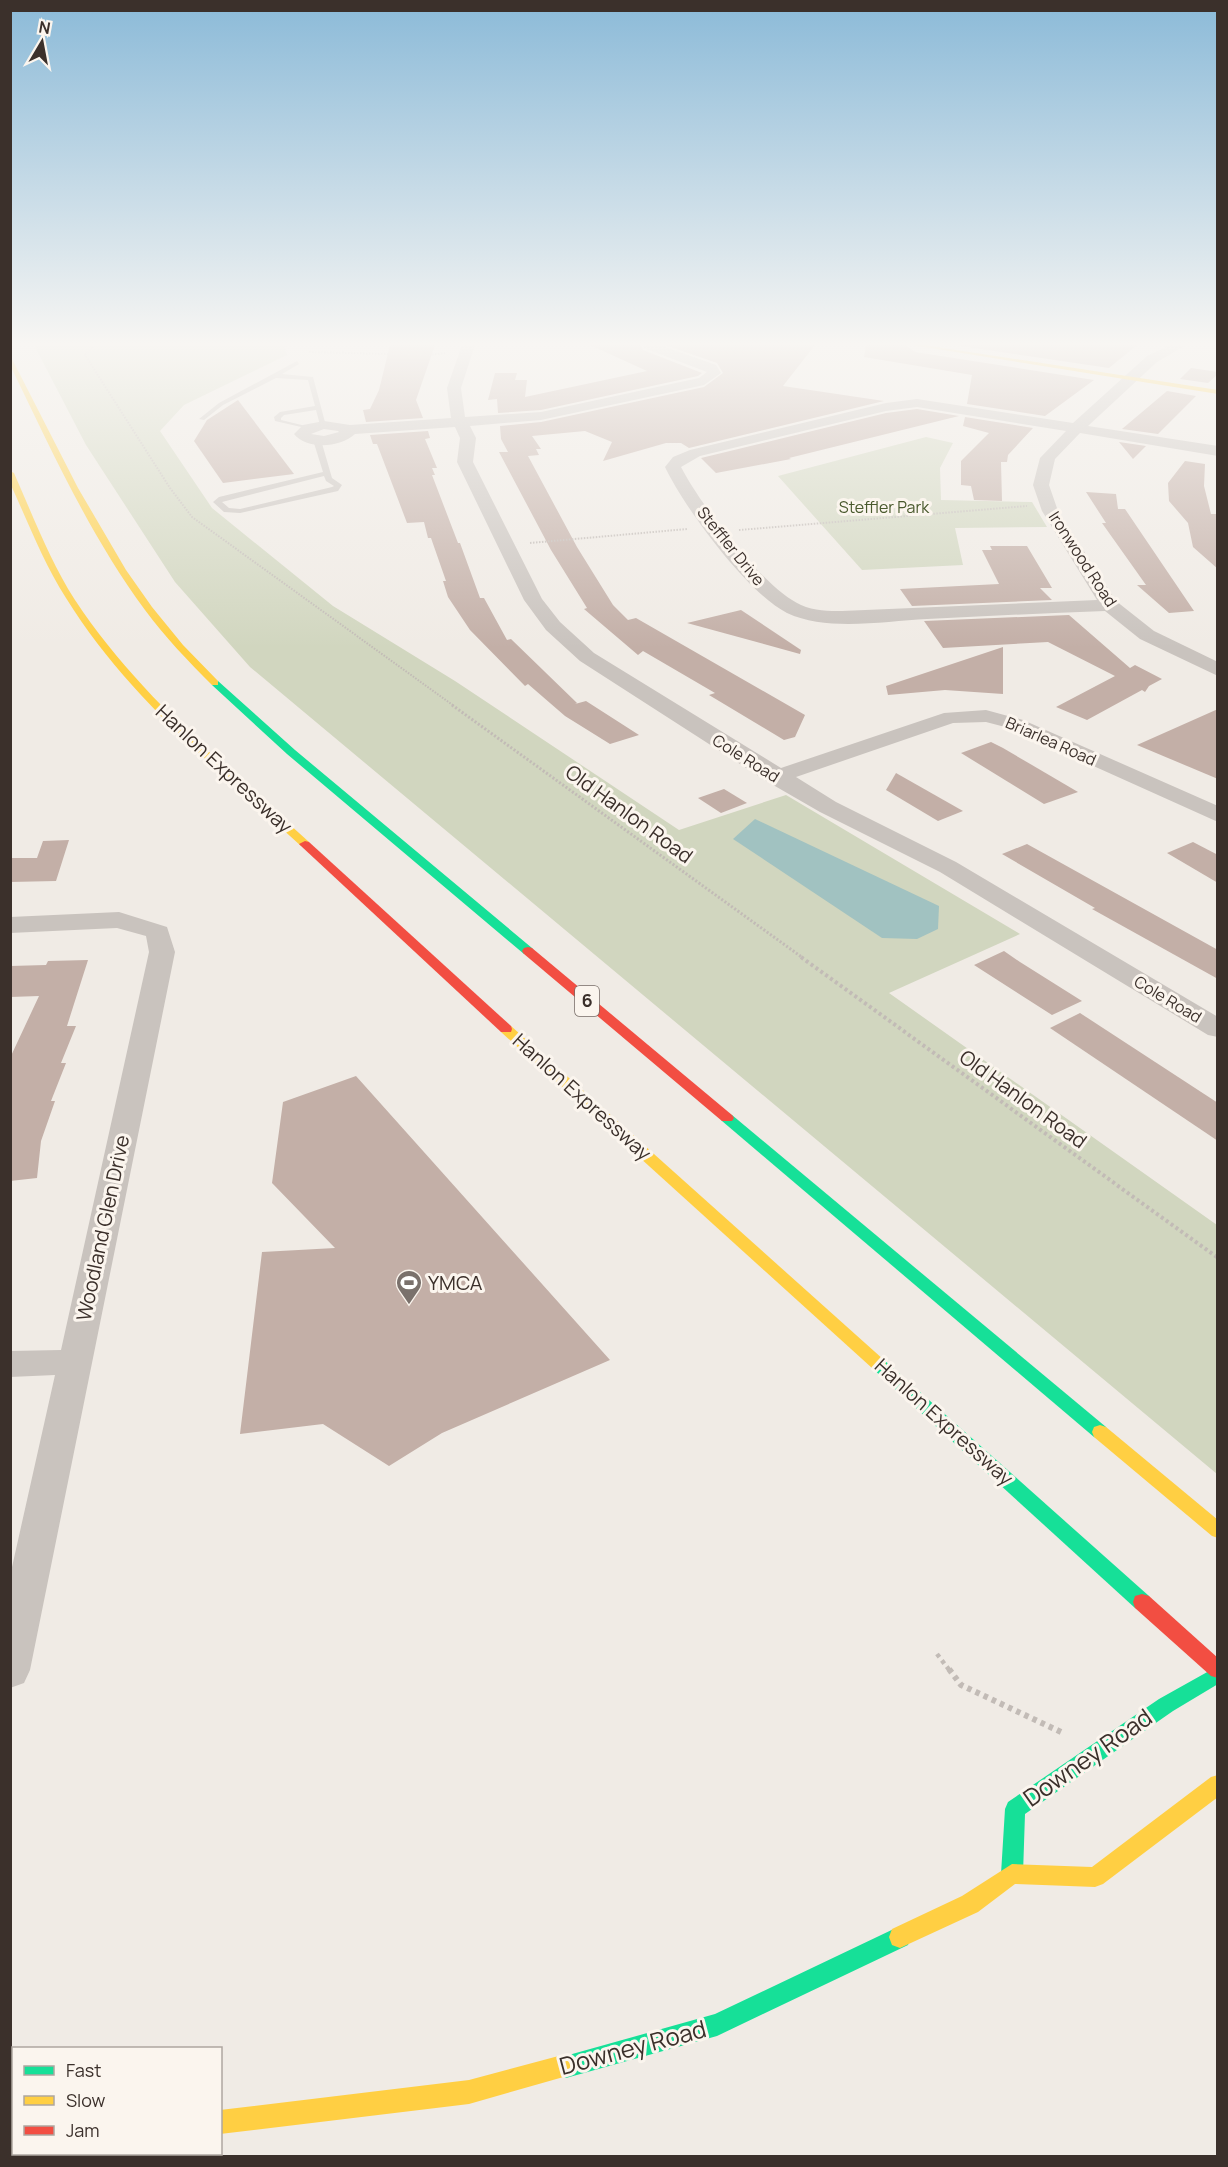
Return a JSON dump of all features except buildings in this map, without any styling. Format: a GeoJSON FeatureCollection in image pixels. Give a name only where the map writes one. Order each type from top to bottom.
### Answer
{"type":"FeatureCollection","features":[{"type":"Feature","properties":{"kind":"main road","name":"6"},"geometry":{"type":"LineString","coordinates":[[55,446],[104,545],[143,604],[203,671],[291,752],[1218,1531]]}},
{"type":"Feature","properties":{"kind":"main road","name":"Hanlon Expressway"},"geometry":{"type":"LineString","coordinates":[[10,472],[47,554],[72,600],[105,646],[155,704],[438,968],[1218,1672]]}},
{"type":"Feature","properties":{"kind":"main road","name":"Downey Road"},"geometry":{"type":"LineString","coordinates":[[222,2122],[469,2092],[717,2025],[970,1904],[1012,1874],[1015,1809],[1218,1672]]}},
{"type":"Feature","properties":{"kind":"main road"},"geometry":{"type":"LineString","coordinates":[[1012,1874],[1095,1877],[1218,1784]]}},
{"type":"Feature","properties":{"kind":"street","name":"Cole Road"},"geometry":{"type":"LineString","coordinates":[[467,446],[465,462],[532,600],[552,626],[574,646],[603,668],[776,777],[828,807],[948,867],[1218,1029]]}},
{"type":"Feature","properties":{"kind":"street","name":"Steffler Drive"},"geometry":{"type":"LineString","coordinates":[[730,446],[685,457],[675,464],[676,475],[757,580],[773,595],[792,607],[812,614],[842,617],[1109,605]]}},
{"type":"Feature","properties":{"kind":"street","name":"Ironwood Road"},"geometry":{"type":"LineString","coordinates":[[1059,446],[1048,458],[1041,485],[1050,511],[1109,605],[1147,635],[1218,670]]}},
{"type":"Feature","properties":{"kind":"street","name":"Steffler Drive"},"geometry":{"type":"LineString","coordinates":[[1188,446],[1218,451]]}},
{"type":"Feature","properties":{"kind":"street","name":"Briarlea Road"},"geometry":{"type":"LineString","coordinates":[[776,777],[951,717],[986,716],[1016,724],[1218,815]]}},
{"type":"Feature","properties":{"kind":"street","name":"Woodland Glen Drive"},"geometry":{"type":"LineString","coordinates":[[10,925],[119,920],[158,932],[162,952],[10,1670]]}},
{"type":"Feature","properties":{"kind":"street"},"geometry":{"type":"LineString","coordinates":[[10,1364],[74,1362]]}},
{"type":"Feature","properties":{"kind":"lane"},"geometry":{"type":"LineString","coordinates":[[317,446],[327,473],[329,479],[338,485],[335,489],[240,511],[227,510],[217,502],[327,473]]}},
{"type":"Feature","properties":{"kind":"path","name":"Old Hanlon Road"},"geometry":{"type":"LineString","coordinates":[[143,446],[192,517],[1218,1258]]}},
{"type":"Feature","properties":{"kind":"path"},"geometry":{"type":"LineString","coordinates":[[506,545],[922,513],[1014,509],[1026,506]]}},
{"type":"Feature","properties":{"kind":"path"},"geometry":{"type":"LineString","coordinates":[[937,1654],[961,1685],[1101,1749]]}},
{"type":"Feature","properties":{"kind":"green space"},"geometry":{"type":"Polygon","coordinates":[[[87,446],[170,446],[212,508],[333,606],[455,681],[679,830],[786,795],[1020,934],[889,993],[1217,1225],[1217,1474],[250,667],[175,582],[87,446]]]}},
{"type":"Feature","properties":{"kind":"green space","name":"Steffler Park"},"geometry":{"type":"Polygon","coordinates":[[[891,446],[951,446],[940,468],[941,500],[1032,502],[1047,527],[955,528],[963,565],[862,570],[778,476],[891,446]]]}},
{"type":"Feature","properties":{"kind":"water"},"geometry":{"type":"Polygon","coordinates":[[[755,819],[939,906],[938,929],[917,939],[882,938],[733,839],[755,819]]]}},
{"type":"Feature","properties":{"kind":"traffic: fast"},"geometry":{"type":"LineString","coordinates":[[215,683],[291,752],[528,951]]}},
{"type":"Feature","properties":{"kind":"traffic: fast"},"geometry":{"type":"LineString","coordinates":[[727,1118],[1100,1432]]}},
{"type":"Feature","properties":{"kind":"traffic: fast"},"geometry":{"type":"LineString","coordinates":[[878,1364],[1142,1602]]}},
{"type":"Feature","properties":{"kind":"traffic: fast"},"geometry":{"type":"LineString","coordinates":[[1012,1874],[1015,1809],[1166,1705],[1218,1674]]}},
{"type":"Feature","properties":{"kind":"traffic: fast"},"geometry":{"type":"LineString","coordinates":[[566,2066],[717,2025],[900,1937]]}},
{"type":"Feature","properties":{"kind":"traffic: slow"},"geometry":{"type":"LineString","coordinates":[[54,446],[97,530],[122,570],[149,609],[180,647],[215,683]]}},
{"type":"Feature","properties":{"kind":"traffic: slow"},"geometry":{"type":"LineString","coordinates":[[10,473],[54,570],[95,635],[150,699],[180,729],[305,844]]}},
{"type":"Feature","properties":{"kind":"traffic: slow"},"geometry":{"type":"LineString","coordinates":[[506,1029],[878,1364]]}},
{"type":"Feature","properties":{"kind":"traffic: slow"},"geometry":{"type":"LineString","coordinates":[[1100,1432],[1218,1531]]}},
{"type":"Feature","properties":{"kind":"traffic: slow"},"geometry":{"type":"LineString","coordinates":[[900,1937],[970,1904],[1012,1874],[1095,1877],[1218,1784]]}},
{"type":"Feature","properties":{"kind":"traffic: slow"},"geometry":{"type":"LineString","coordinates":[[222,2122],[469,2092],[566,2066]]}},
{"type":"Feature","properties":{"kind":"traffic: jam"},"geometry":{"type":"LineString","coordinates":[[305,844],[506,1029]]}},
{"type":"Feature","properties":{"kind":"traffic: jam"},"geometry":{"type":"LineString","coordinates":[[528,951],[727,1118]]}},
{"type":"Feature","properties":{"kind":"traffic: jam"},"geometry":{"type":"LineString","coordinates":[[1142,1602],[1218,1670]]}},
{"type":"Feature","properties":{"kind":"place","name":"YMCA"},"geometry":{"type":"Point","coordinates":[409,1306]}}]}
